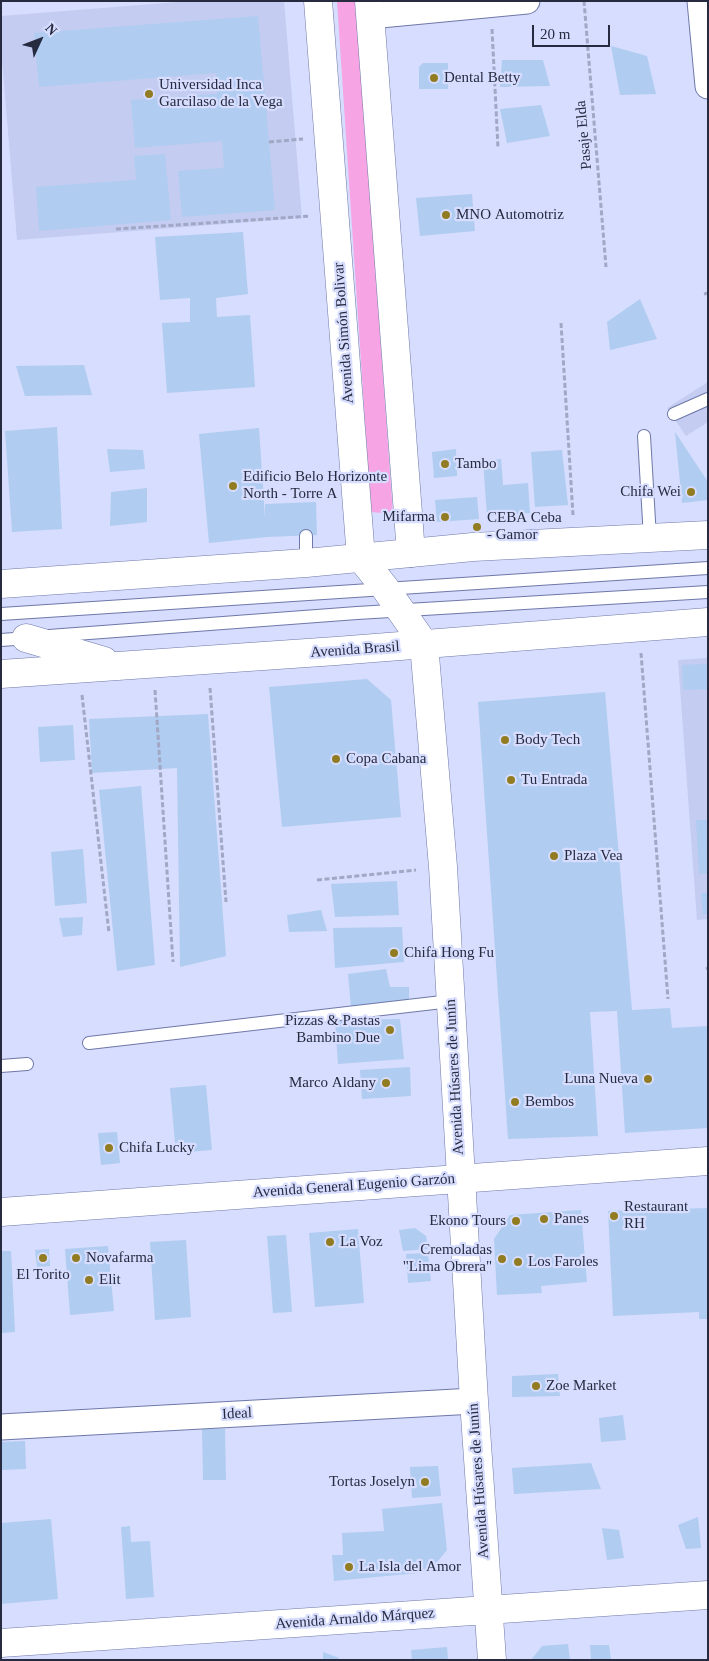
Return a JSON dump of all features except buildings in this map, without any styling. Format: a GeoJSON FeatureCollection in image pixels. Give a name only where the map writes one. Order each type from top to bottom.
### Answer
{"type":"FeatureCollection","features":[{"type":"Feature","properties":{"kind":"main road","name":"Avenida Simón Bolivar"},"geometry":{"type":"LineString","coordinates":[[318,1],[361,558]]}},
{"type":"Feature","properties":{"kind":"main road"},"geometry":{"type":"LineString","coordinates":[[369,8],[411,553]]}},
{"type":"Feature","properties":{"kind":"main road"},"geometry":{"type":"LineString","coordinates":[[1,584],[306,563],[473,547],[708,535]]}},
{"type":"Feature","properties":{"kind":"main road"},"geometry":{"type":"LineString","coordinates":[[361,558],[385,588],[424,644]]}},
{"type":"Feature","properties":{"kind":"main road","name":"Avenida Brasil"},"geometry":{"type":"LineString","coordinates":[[1,674],[708,622]]}},
{"type":"Feature","properties":{"kind":"main road"},"geometry":{"type":"LineString","coordinates":[[14,639],[120,666]]}},
{"type":"Feature","properties":{"kind":"main road","name":"Avenida Húsares de Junín"},"geometry":{"type":"LineString","coordinates":[[424,644],[443,867],[474,1401],[492,1660]]}},
{"type":"Feature","properties":{"kind":"main road","name":"Avenida General Eugenio Garzón"},"geometry":{"type":"LineString","coordinates":[[1,1212],[708,1161]]}},
{"type":"Feature","properties":{"kind":"main road","name":"Avenida Arnaldo Márquez"},"geometry":{"type":"LineString","coordinates":[[1,1643],[708,1595]]}},
{"type":"Feature","properties":{"kind":"street"},"geometry":{"type":"LineString","coordinates":[[369,8],[527,1]]}},
{"type":"Feature","properties":{"kind":"street"},"geometry":{"type":"LineString","coordinates":[[700,1],[708,86]]}},
{"type":"Feature","properties":{"kind":"street","name":"Ideal"},"geometry":{"type":"LineString","coordinates":[[1,1427],[474,1401]]}},
{"type":"Feature","properties":{"kind":"lane"},"geometry":{"type":"LineString","coordinates":[[674,414],[708,399]]}},
{"type":"Feature","properties":{"kind":"lane"},"geometry":{"type":"LineString","coordinates":[[644,436],[650,538]]}},
{"type":"Feature","properties":{"kind":"lane"},"geometry":{"type":"LineString","coordinates":[[306,536],[306,563]]}},
{"type":"Feature","properties":{"kind":"lane"},"geometry":{"type":"LineString","coordinates":[[1,614],[708,568]]}},
{"type":"Feature","properties":{"kind":"lane"},"geometry":{"type":"LineString","coordinates":[[14,639],[401,611],[708,592]]}},
{"type":"Feature","properties":{"kind":"lane"},"geometry":{"type":"LineString","coordinates":[[89,1043],[451,1001]]}},
{"type":"Feature","properties":{"kind":"lane"},"geometry":{"type":"LineString","coordinates":[[1,1066],[27,1064]]}},
{"type":"Feature","properties":{"kind":"path","name":"Pasaje Elda"},"geometry":{"type":"LineString","coordinates":[[584,1],[606,267]]}},
{"type":"Feature","properties":{"kind":"path"},"geometry":{"type":"LineString","coordinates":[[490,4],[498,148]]}},
{"type":"Feature","properties":{"kind":"path"},"geometry":{"type":"LineString","coordinates":[[269,142],[329,135]]}},
{"type":"Feature","properties":{"kind":"path"},"geometry":{"type":"LineString","coordinates":[[116,229],[335,214]]}},
{"type":"Feature","properties":{"kind":"path"},"geometry":{"type":"LineString","coordinates":[[561,323],[574,542]]}},
{"type":"Feature","properties":{"kind":"path"},"geometry":{"type":"LineString","coordinates":[[639,628],[668,999]]}},
{"type":"Feature","properties":{"kind":"path"},"geometry":{"type":"LineString","coordinates":[[156,664],[155,692],[173,962]]}},
{"type":"Feature","properties":{"kind":"path"},"geometry":{"type":"LineString","coordinates":[[77,669],[82,696],[109,933]]}},
{"type":"Feature","properties":{"kind":"path"},"geometry":{"type":"LineString","coordinates":[[210,688],[226,902]]}},
{"type":"Feature","properties":{"kind":"path"},"geometry":{"type":"LineString","coordinates":[[317,880],[443,867]]}},
{"type":"Feature","properties":{"kind":"shaded area","name":"Universidad Inca Garcilaso de la Vega"},"geometry":{"type":"Polygon","coordinates":[[[191,1],[284,1],[302,218],[17,240],[1,48],[1,16],[191,1]]]}},
{"type":"Feature","properties":{"kind":"shaded area"},"geometry":{"type":"Polygon","coordinates":[[[337,1],[356,1],[393,514],[371,512],[337,1]]]}},
{"type":"Feature","properties":{"kind":"shaded area"},"geometry":{"type":"Polygon","coordinates":[[[708,382],[708,422],[686,436],[667,408],[708,382]]]}},
{"type":"Feature","properties":{"kind":"shaded area"},"geometry":{"type":"Polygon","coordinates":[[[708,658],[708,919],[697,920],[678,660],[708,658]]]}},
{"type":"Feature","properties":{"kind":"place","name":"Dental Betty"},"geometry":{"type":"Point","coordinates":[434,78]}},
{"type":"Feature","properties":{"kind":"place","name":"Universidad Inca Garcilaso de la Vega"},"geometry":{"type":"Point","coordinates":[149,94]}},
{"type":"Feature","properties":{"kind":"place","name":"MNO Automotriz"},"geometry":{"type":"Point","coordinates":[446,215]}},
{"type":"Feature","properties":{"kind":"place","name":"Tambo"},"geometry":{"type":"Point","coordinates":[445,464]}},
{"type":"Feature","properties":{"kind":"place","name":"Edificio Belo Horizonte North - Torre A"},"geometry":{"type":"Point","coordinates":[233,486]}},
{"type":"Feature","properties":{"kind":"place","name":"Chifa Wei"},"geometry":{"type":"Point","coordinates":[691,492]}},
{"type":"Feature","properties":{"kind":"place","name":"Mifarma"},"geometry":{"type":"Point","coordinates":[445,517]}},
{"type":"Feature","properties":{"kind":"place","name":"CEBA Ceba - Gamor"},"geometry":{"type":"Point","coordinates":[477,527]}},
{"type":"Feature","properties":{"kind":"place","name":"Body Tech"},"geometry":{"type":"Point","coordinates":[505,740]}},
{"type":"Feature","properties":{"kind":"place","name":"Copa Cabana"},"geometry":{"type":"Point","coordinates":[336,759]}},
{"type":"Feature","properties":{"kind":"place","name":"Tu Entrada"},"geometry":{"type":"Point","coordinates":[511,780]}},
{"type":"Feature","properties":{"kind":"place","name":"Plaza Vea"},"geometry":{"type":"Point","coordinates":[554,856]}},
{"type":"Feature","properties":{"kind":"place","name":"Chifa Hong Fu"},"geometry":{"type":"Point","coordinates":[394,953]}},
{"type":"Feature","properties":{"kind":"place","name":"Pizzas & Pastas Bambino Due"},"geometry":{"type":"Point","coordinates":[390,1030]}},
{"type":"Feature","properties":{"kind":"place","name":"Luna Nueva"},"geometry":{"type":"Point","coordinates":[648,1079]}},
{"type":"Feature","properties":{"kind":"place","name":"Marco Aldany"},"geometry":{"type":"Point","coordinates":[386,1083]}},
{"type":"Feature","properties":{"kind":"place","name":"Bembos"},"geometry":{"type":"Point","coordinates":[515,1102]}},
{"type":"Feature","properties":{"kind":"place","name":"Chifa Lucky"},"geometry":{"type":"Point","coordinates":[109,1148]}},
{"type":"Feature","properties":{"kind":"place","name":"Restaurant RH"},"geometry":{"type":"Point","coordinates":[614,1216]}},
{"type":"Feature","properties":{"kind":"place","name":"Panes"},"geometry":{"type":"Point","coordinates":[544,1219]}},
{"type":"Feature","properties":{"kind":"place","name":"Ekono Tours"},"geometry":{"type":"Point","coordinates":[516,1221]}},
{"type":"Feature","properties":{"kind":"place","name":"La Voz"},"geometry":{"type":"Point","coordinates":[330,1242]}},
{"type":"Feature","properties":{"kind":"place","name":"El Torito"},"geometry":{"type":"Point","coordinates":[43,1258]}},
{"type":"Feature","properties":{"kind":"place","name":"Novafarma"},"geometry":{"type":"Point","coordinates":[76,1258]}},
{"type":"Feature","properties":{"kind":"place","name":"Cremoladas \"Lima Obrera\""},"geometry":{"type":"Point","coordinates":[502,1259]}},
{"type":"Feature","properties":{"kind":"place","name":"Los Faroles"},"geometry":{"type":"Point","coordinates":[518,1262]}},
{"type":"Feature","properties":{"kind":"place","name":"Elit"},"geometry":{"type":"Point","coordinates":[89,1280]}},
{"type":"Feature","properties":{"kind":"place","name":"Zoe Market"},"geometry":{"type":"Point","coordinates":[536,1386]}},
{"type":"Feature","properties":{"kind":"place","name":"Tortas Joselyn"},"geometry":{"type":"Point","coordinates":[425,1482]}},
{"type":"Feature","properties":{"kind":"place","name":"La Isla del Amor"},"geometry":{"type":"Point","coordinates":[349,1567]}}]}
